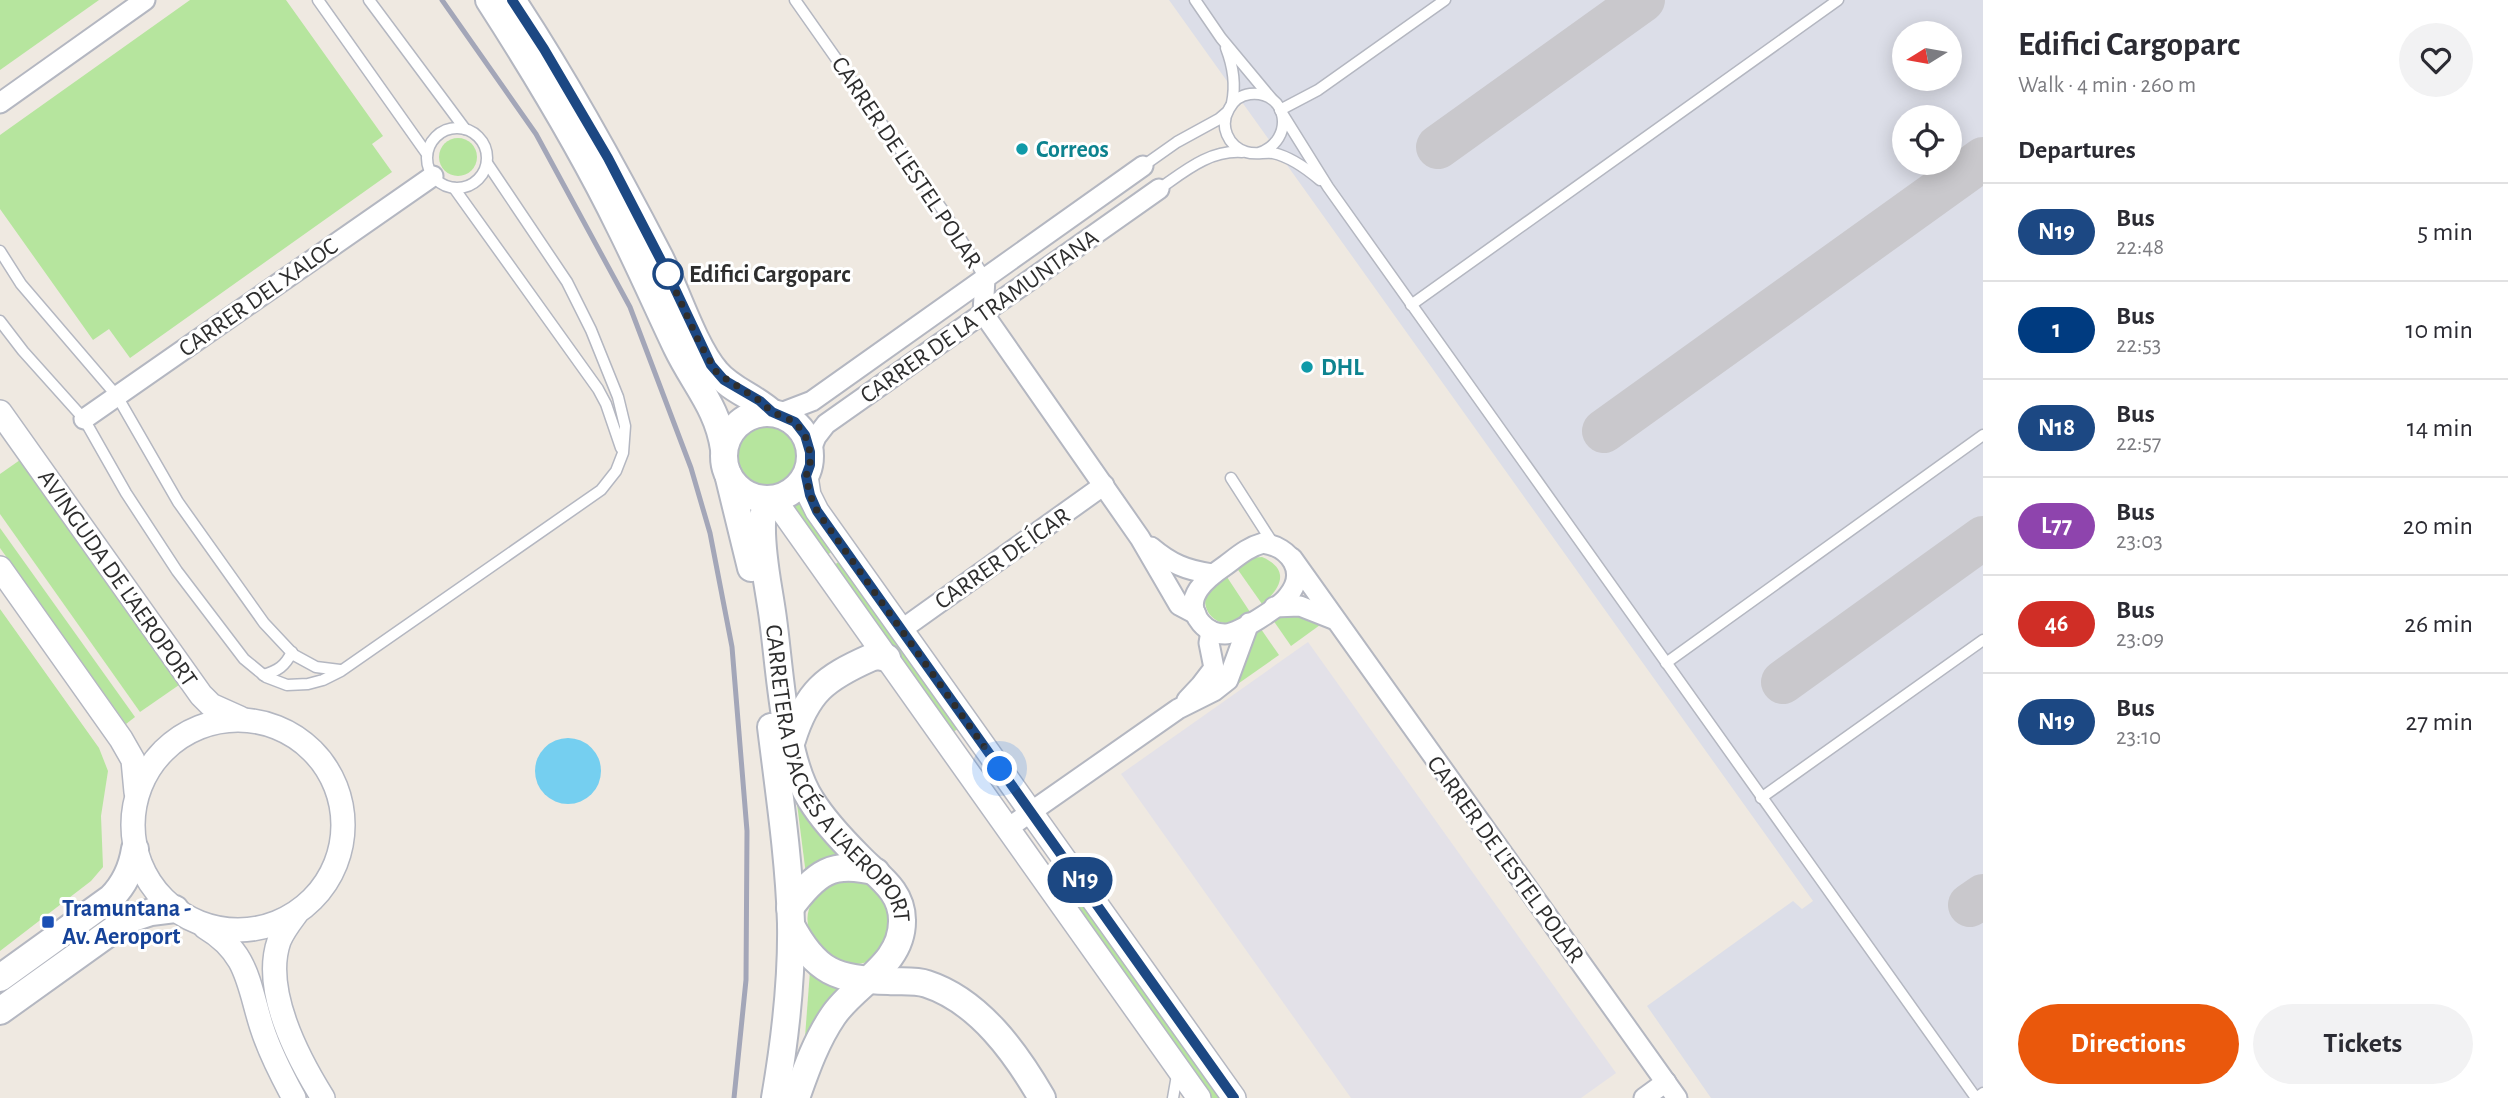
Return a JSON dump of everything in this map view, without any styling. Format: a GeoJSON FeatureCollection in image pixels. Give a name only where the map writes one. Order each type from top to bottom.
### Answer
{"type":"FeatureCollection","features":[{"type":"Feature","properties":{"kind":"main road","name":"CARRETERA D'ACCÉS A L'AEROPORT"},"geometry":{"type":"LineString","coordinates":[[489,0],[523,52],[619,224],[678,349],[712,406],[721,431],[732,497],[746,540],[754,583],[784,830],[790,916],[787,1012],[775,1098]]}},
{"type":"Feature","properties":{"kind":"main road"},"geometry":{"type":"LineString","coordinates":[[512,0],[608,158],[711,365],[724,380],[800,428],[805,435],[808,464],[789,493],[771,499],[747,495],[736,487],[726,462],[730,434],[739,422],[755,414],[775,413]]}},
{"type":"Feature","properties":{"kind":"main road","name":"CARRETERA D'ACCÉS A L'AEROPORT"},"geometry":{"type":"LineString","coordinates":[[771,499],[763,512],[764,549],[791,745],[801,782],[810,800],[842,839],[897,897],[901,908],[902,931],[893,953],[868,981],[842,1003],[825,1027],[796,1098]]}},
{"type":"Feature","properties":{"kind":"main road"},"geometry":{"type":"LineString","coordinates":[[791,745],[802,712],[809,699],[823,685],[870,658],[887,658]]}},
{"type":"Feature","properties":{"kind":"main road"},"geometry":{"type":"LineString","coordinates":[[0,978],[111,898],[122,887],[128,875],[135,849]]}},
{"type":"Feature","properties":{"kind":"main road"},"geometry":{"type":"LineString","coordinates":[[876,872],[853,867],[832,869],[813,881],[790,916],[807,952],[820,966],[831,972],[868,981],[921,983],[959,1001],[1015,1055],[1042,1098]]}},
{"type":"Feature","properties":{"kind":"main road"},"geometry":{"type":"LineString","coordinates":[[0,1010],[128,920],[151,912],[184,915]]}},
{"type":"Feature","properties":{"kind":"street"},"geometry":{"type":"LineString","coordinates":[[0,103],[145,0]]}},
{"type":"Feature","properties":{"kind":"street","name":"CARRER DE LA TRAMUNTANA"},"geometry":{"type":"LineString","coordinates":[[775,413],[812,401],[1143,166]]}},
{"type":"Feature","properties":{"kind":"street","name":"CARRER DEL XALOC"},"geometry":{"type":"LineString","coordinates":[[84,419],[433,176]]}},
{"type":"Feature","properties":{"kind":"street","name":"CARRER DE LA TRAMUNTANA"},"geometry":{"type":"LineString","coordinates":[[808,464],[816,437],[827,424],[1159,189]]}},
{"type":"Feature","properties":{"kind":"street","name":"CARRER DE L'ESTEL POLAR"},"geometry":{"type":"LineString","coordinates":[[983,313],[985,278]]}},
{"type":"Feature","properties":{"kind":"street"},"geometry":{"type":"LineString","coordinates":[[983,313],[1140,538],[1179,605],[1196,614]]}},
{"type":"Feature","properties":{"kind":"street","name":"AVINGUDA DE L'AEROPORT"},"geometry":{"type":"LineString","coordinates":[[0,412],[201,695],[223,712],[254,720]]}},
{"type":"Feature","properties":{"kind":"street"},"geometry":{"type":"LineString","coordinates":[[808,464],[810,495],[817,511],[1234,1098]]}},
{"type":"Feature","properties":{"kind":"street","name":"CARRER DE ÍCAR"},"geometry":{"type":"LineString","coordinates":[[901,630],[1104,485]]}},
{"type":"Feature","properties":{"kind":"street"},"geometry":{"type":"LineString","coordinates":[[771,499],[1199,1098]]}},
{"type":"Feature","properties":{"kind":"street"},"geometry":{"type":"LineString","coordinates":[[1140,538],[1168,562],[1195,572],[1212,574]]}},
{"type":"Feature","properties":{"kind":"street"},"geometry":{"type":"LineString","coordinates":[[1274,545],[1292,558],[1296,572],[1295,586],[1287,598],[1236,632],[1223,634],[1211,631],[1196,614],[1196,591],[1203,581],[1251,547],[1274,545]]}},
{"type":"Feature","properties":{"kind":"street","name":"CARRER DE L'ESTEL POLAR"},"geometry":{"type":"LineString","coordinates":[[1292,558],[1672,1090]]}},
{"type":"Feature","properties":{"kind":"street"},"geometry":{"type":"LineString","coordinates":[[0,568],[133,760],[136,796],[133,814],[135,849],[150,882],[184,915],[224,940],[234,950],[244,966],[268,1044],[294,1098]]}},
{"type":"Feature","properties":{"kind":"street"},"geometry":{"type":"LineString","coordinates":[[1274,607],[1300,606],[1334,619]]}},
{"type":"Feature","properties":{"kind":"street"},"geometry":{"type":"LineString","coordinates":[[1008,828],[1178,709],[1214,691],[1228,680],[1249,623]]}},
{"type":"Feature","properties":{"kind":"street"},"geometry":{"type":"LineString","coordinates":[[1178,709],[1214,668],[1209,643],[1211,631]]}},
{"type":"Feature","properties":{"kind":"street"},"geometry":{"type":"LineString","coordinates":[[136,796],[150,766],[174,741],[188,732],[212,723],[236,719],[272,725],[304,743],[328,771],[341,805],[341,842],[332,871],[315,896],[298,911],[275,923],[242,930],[209,926],[184,915]]}},
{"type":"Feature","properties":{"kind":"street"},"geometry":{"type":"LineString","coordinates":[[298,911],[279,941],[275,979],[292,1039],[323,1098]]}},
{"type":"Feature","properties":{"kind":"street"},"geometry":{"type":"LineString","coordinates":[[1644,1098],[1672,1090]]}},
{"type":"Feature","properties":{"kind":"lane"},"geometry":{"type":"LineString","coordinates":[[318,0],[427,153],[429,169],[439,182],[454,188],[463,188],[479,179],[487,163]]}},
{"type":"Feature","properties":{"kind":"lane"},"geometry":{"type":"LineString","coordinates":[[369,0],[465,129]]}},
{"type":"Feature","properties":{"kind":"lane","name":"CARRER DE L'ESTEL POLAR"},"geometry":{"type":"LineString","coordinates":[[795,0],[944,212],[985,278]]}},
{"type":"Feature","properties":{"kind":"lane"},"geometry":{"type":"LineString","coordinates":[[1195,0],[1280,110],[1328,187],[1411,305],[1976,1098],[1983,1093]]}},
{"type":"Feature","properties":{"kind":"lane"},"geometry":{"type":"LineString","coordinates":[[1280,110],[1318,90],[1445,0]]}},
{"type":"Feature","properties":{"kind":"lane"},"geometry":{"type":"LineString","coordinates":[[1411,305],[1839,0]]}},
{"type":"Feature","properties":{"kind":"lane"},"geometry":{"type":"LineString","coordinates":[[1222,38],[1233,72],[1234,91],[1225,131],[1230,141],[1245,152]]}},
{"type":"Feature","properties":{"kind":"lane"},"geometry":{"type":"LineString","coordinates":[[1143,166],[1177,142],[1219,119],[1247,94],[1264,95],[1273,101]]}},
{"type":"Feature","properties":{"kind":"lane"},"geometry":{"type":"LineString","coordinates":[[1259,153],[1274,145],[1280,137],[1283,128],[1280,110]]}},
{"type":"Feature","properties":{"kind":"lane"},"geometry":{"type":"LineString","coordinates":[[0,321],[84,419],[126,493],[177,571],[244,659],[263,675],[287,685],[323,680],[341,671],[601,490],[616,471],[623,453],[625,426],[618,397],[591,330],[567,282],[487,163],[484,146],[473,133],[455,128],[445,130],[437,136],[427,153]]}},
{"type":"Feature","properties":{"kind":"lane"},"geometry":{"type":"LineString","coordinates":[[1159,189],[1205,159],[1231,151],[1272,153],[1305,167],[1328,187]]}},
{"type":"Feature","properties":{"kind":"lane"},"geometry":{"type":"LineString","coordinates":[[454,188],[598,389],[623,453]]}},
{"type":"Feature","properties":{"kind":"lane"},"geometry":{"type":"LineString","coordinates":[[0,251],[21,284],[117,396],[178,502],[264,623],[292,652],[316,667],[341,671]]}},
{"type":"Feature","properties":{"kind":"lane"},"geometry":{"type":"LineString","coordinates":[[1665,663],[1983,435]]}},
{"type":"Feature","properties":{"kind":"lane"},"geometry":{"type":"LineString","coordinates":[[1231,478],[1274,545]]}},
{"type":"Feature","properties":{"kind":"lane"},"geometry":{"type":"LineString","coordinates":[[1761,798],[1983,640]]}},
{"type":"Feature","properties":{"kind":"lane"},"geometry":{"type":"LineString","coordinates":[[263,675],[276,672],[286,664],[292,652]]}},
{"type":"Feature","properties":{"kind":"lane"},"geometry":{"type":"LineString","coordinates":[[1173,1098],[1177,1067]]}},
{"type":"Feature","properties":{"kind":"shaded area"},"geometry":{"type":"Polygon","coordinates":[[[1169,0],[1983,0],[1983,1098],[1711,1098],[1647,1006],[1793,901],[1802,909],[1813,901],[1169,0]]]}},
{"type":"Feature","properties":{"kind":"shaded area"},"geometry":{"type":"Polygon","coordinates":[[[1308,642],[1616,1073],[1581,1098],[1351,1098],[1121,774],[1308,642]]]}},
{"type":"Feature","properties":{"kind":"green space"},"geometry":{"type":"Polygon","coordinates":[[[0,0],[99,0],[0,70],[0,0]]]}},
{"type":"Feature","properties":{"kind":"green space"},"geometry":{"type":"Polygon","coordinates":[[[190,0],[286,0],[383,136],[372,144],[392,172],[130,358],[109,329],[93,340],[0,209],[0,135],[190,0]]]}},
{"type":"Feature","properties":{"kind":"green space"},"geometry":{"type":"Polygon","coordinates":[[[458,138],[471,144],[477,157],[471,170],[458,176],[445,170],[439,157],[445,144],[458,138]]]}},
{"type":"Feature","properties":{"kind":"green space"},"geometry":{"type":"Polygon","coordinates":[[[767,427],[778,429],[791,440],[796,456],[794,467],[783,480],[767,485],[756,483],[743,472],[738,456],[740,445],[751,432],[767,427]]]}},
{"type":"Feature","properties":{"kind":"green space"},"geometry":{"type":"Polygon","coordinates":[[[20,460],[179,685],[140,712],[0,514],[0,474],[20,460]]]}},
{"type":"Feature","properties":{"kind":"green space"},"geometry":{"type":"Polygon","coordinates":[[[800,503],[834,550],[826,556],[792,505],[800,503]]]}},
{"type":"Feature","properties":{"kind":"green space"},"geometry":{"type":"Polygon","coordinates":[[[0,528],[135,717],[126,724],[0,548],[0,528]]]}},
{"type":"Feature","properties":{"kind":"green space"},"geometry":{"type":"Polygon","coordinates":[[[1262,557],[1277,567],[1280,579],[1274,592],[1262,604],[1236,567],[1250,558],[1262,557]]]}},
{"type":"Feature","properties":{"kind":"green space"},"geometry":{"type":"Polygon","coordinates":[[[841,560],[958,729],[951,733],[833,566],[841,560]]]}},
{"type":"Feature","properties":{"kind":"green space"},"geometry":{"type":"Polygon","coordinates":[[[1225,574],[1250,612],[1230,623],[1213,618],[1205,602],[1208,589],[1225,574]]]}},
{"type":"Feature","properties":{"kind":"green space"},"geometry":{"type":"Polygon","coordinates":[[[0,609],[99,748],[108,771],[101,816],[103,867],[91,881],[0,951],[0,609]]]}},
{"type":"Feature","properties":{"kind":"green space"},"geometry":{"type":"Polygon","coordinates":[[[1295,613],[1314,619],[1320,625],[1291,646],[1273,620],[1295,613]]]}},
{"type":"Feature","properties":{"kind":"green space"},"geometry":{"type":"Polygon","coordinates":[[[1261,629],[1279,655],[1232,688],[1251,636],[1261,629]]]}},
{"type":"Feature","properties":{"kind":"green space"},"geometry":{"type":"Polygon","coordinates":[[[795,788],[844,856],[806,875],[795,788]]]}},
{"type":"Feature","properties":{"kind":"green space"},"geometry":{"type":"Polygon","coordinates":[[[844,878],[878,888],[894,919],[878,954],[861,964],[839,963],[827,958],[811,934],[808,924],[808,914],[816,896],[823,889],[844,878]]]}},
{"type":"Feature","properties":{"kind":"green space"},"geometry":{"type":"Polygon","coordinates":[[[1077,894],[1221,1098],[1211,1098],[1070,900],[1077,894]]]}},
{"type":"Feature","properties":{"kind":"green space"},"geometry":{"type":"Polygon","coordinates":[[[810,971],[839,987],[805,1037],[810,971]]]}},
{"type":"Feature","properties":{"kind":"water"},"geometry":{"type":"Polygon","coordinates":[[[568,738],[581,741],[591,748],[598,758],[601,771],[598,784],[591,794],[581,801],[568,804],[555,801],[545,794],[538,784],[535,771],[538,758],[545,748],[555,741],[568,738]]]}},
{"type":"Feature","properties":{"kind":"taxiway"},"geometry":{"type":"LineString","coordinates":[[1438,147],[1643,0]]}},
{"type":"Feature","properties":{"kind":"taxiway"},"geometry":{"type":"LineString","coordinates":[[1604,431],[1983,159]]}},
{"type":"Feature","properties":{"kind":"taxiway"},"geometry":{"type":"LineString","coordinates":[[1783,682],[1983,538]]}},
{"type":"Feature","properties":{"kind":"taxiway"},"geometry":{"type":"LineString","coordinates":[[1970,905],[1983,896]]}},
{"type":"Feature","properties":{"kind":"railway"},"geometry":{"type":"LineString","coordinates":[[442,0],[536,134],[630,307],[691,468],[710,533],[732,647],[747,831],[746,980],[734,1098]]}},
{"type":"Feature","properties":{"kind":"bus line","name":"N19"},"geometry":{"type":"LineString","coordinates":[[512,0],[608,158],[711,365],[724,380],[760,401],[772,412],[795,422],[805,435],[810,452],[810,465],[806,476],[812,503],[817,511],[1234,1098]]}},
{"type":"Feature","properties":{"kind":"place","name":"Correos"},"geometry":{"type":"Point","coordinates":[1022,149]}},
{"type":"Feature","properties":{"kind":"place","name":"Edifici Cargoparc"},"geometry":{"type":"Point","coordinates":[668,274]}},
{"type":"Feature","properties":{"kind":"place","name":"DHL"},"geometry":{"type":"Point","coordinates":[1307,367]}},
{"type":"Feature","properties":{"kind":"place","name":"Tramuntana - Av. Aeroport"},"geometry":{"type":"Point","coordinates":[48,922]}},
{"type":"Feature","properties":{"kind":"route"},"geometry":{"type":"LineString","coordinates":[[668,274],[667,272],[699,342],[717,373],[772,412],[795,422],[805,435],[810,452],[810,465],[806,476],[812,503],[1000,769]]}}]}
